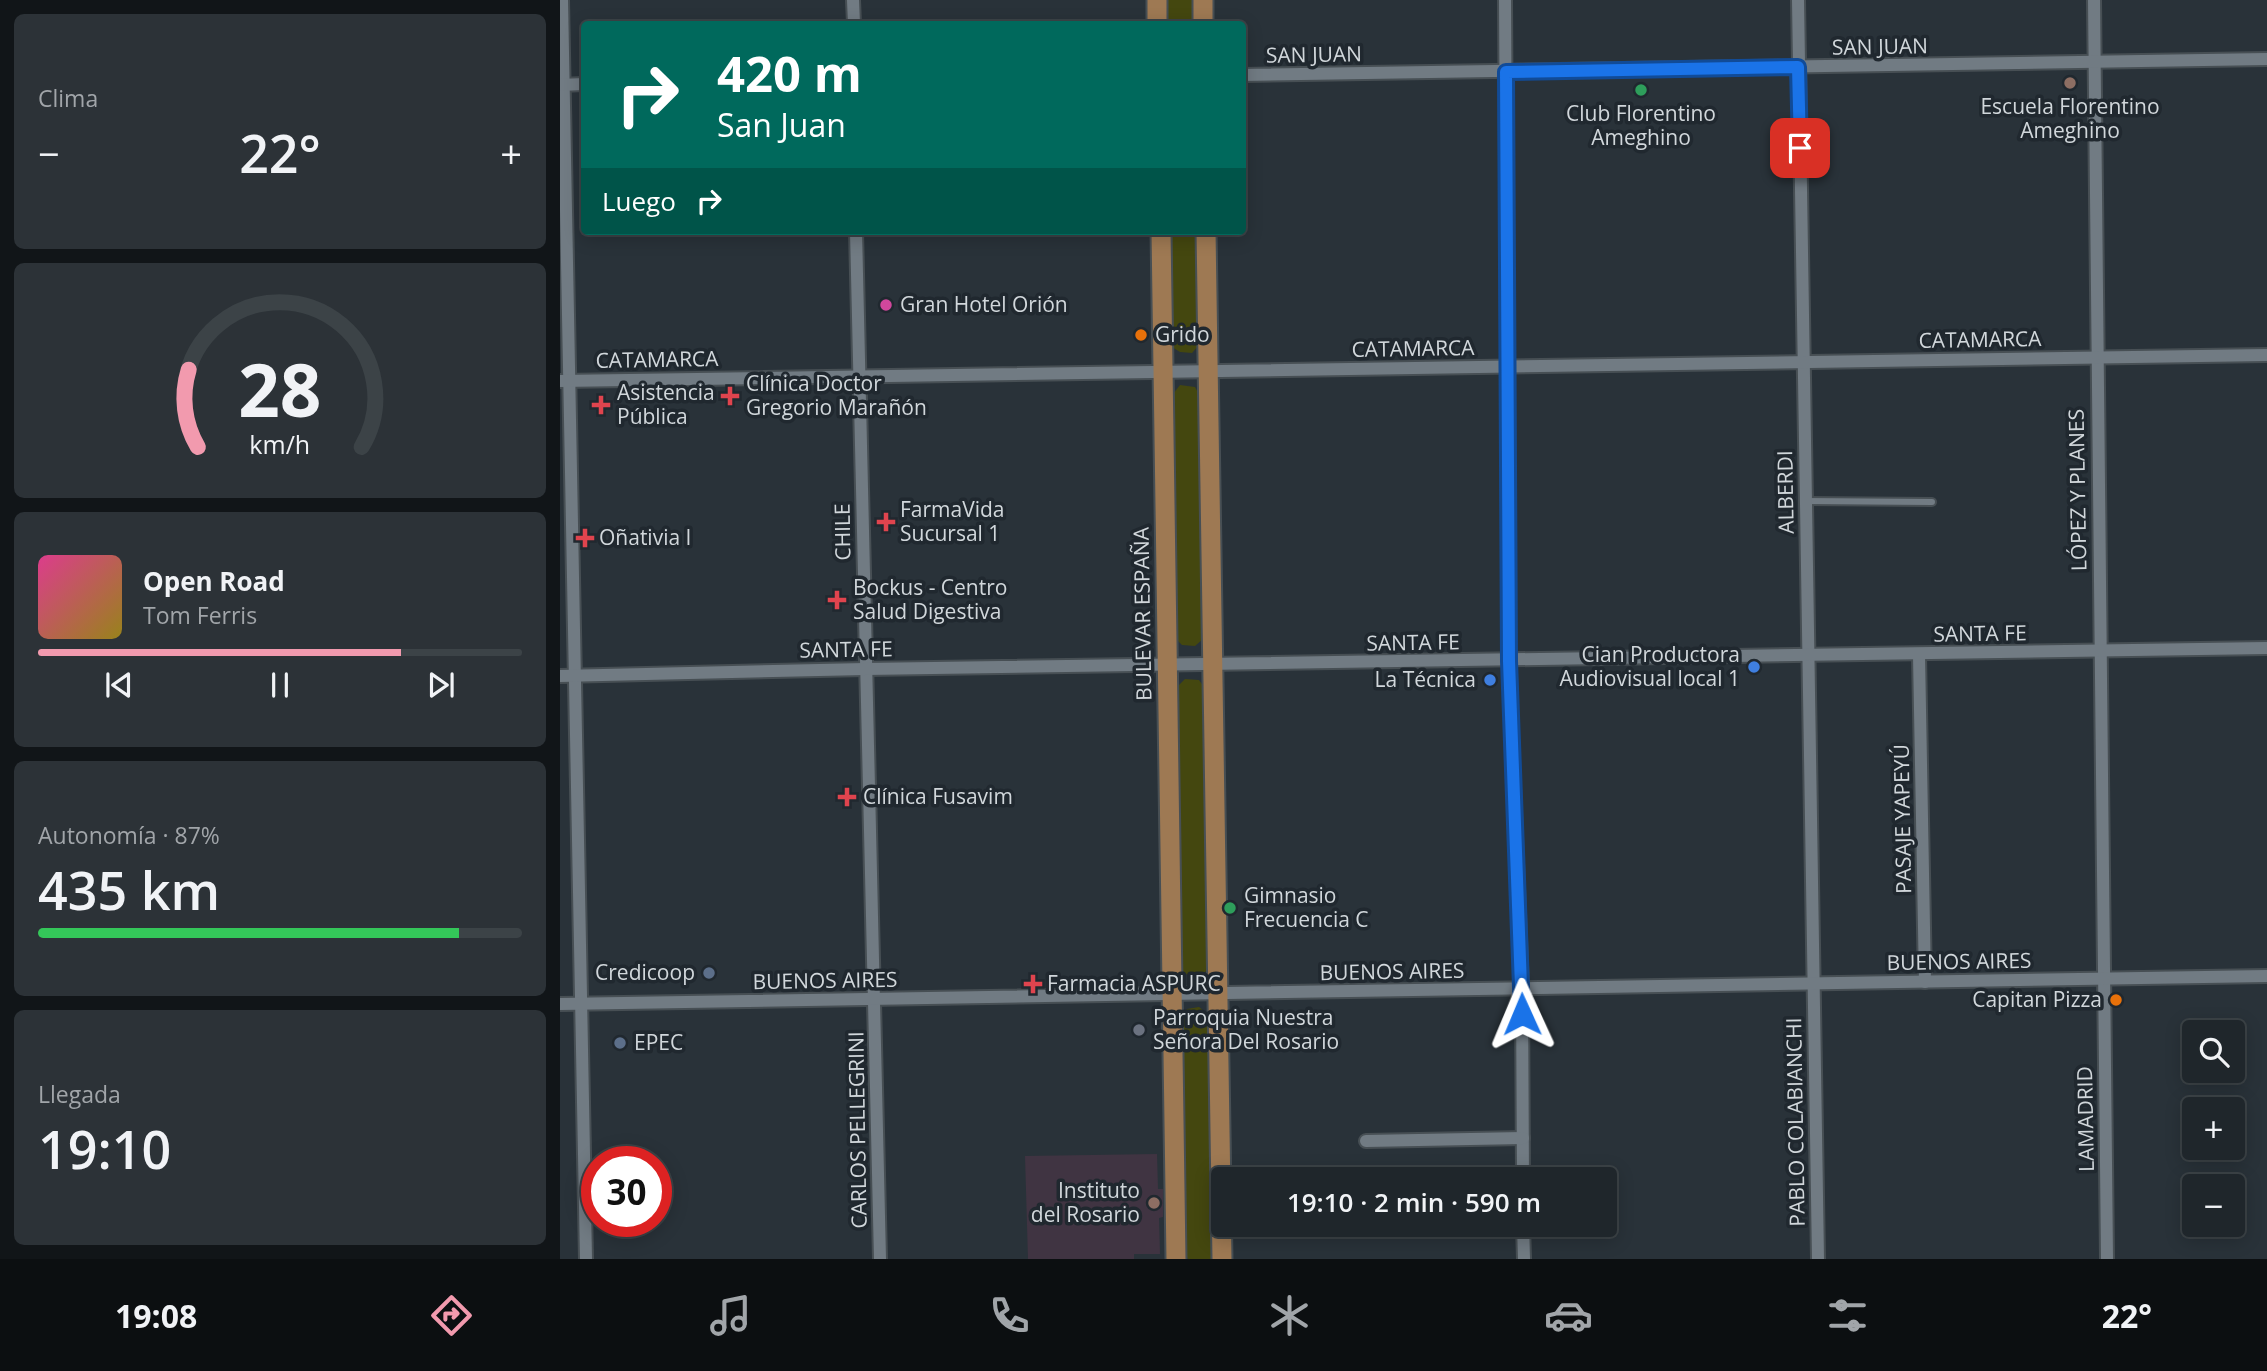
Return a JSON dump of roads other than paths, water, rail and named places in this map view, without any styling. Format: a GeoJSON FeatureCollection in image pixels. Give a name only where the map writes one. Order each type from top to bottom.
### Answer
{"type":"FeatureCollection","features":[{"type":"Feature","properties":{"kind":"main road"},"geometry":{"type":"LineString","coordinates":[[1157,0],[1157,21]]}},
{"type":"Feature","properties":{"kind":"main road"},"geometry":{"type":"LineString","coordinates":[[1203,0],[1203,21]]}},
{"type":"Feature","properties":{"kind":"main road","name":"BULEVAR ESPAÑA"},"geometry":{"type":"LineString","coordinates":[[1161,235],[1176,1259]]}},
{"type":"Feature","properties":{"kind":"main road"},"geometry":{"type":"LineString","coordinates":[[1206,235],[1222,1259]]}},
{"type":"Feature","properties":{"kind":"street"},"geometry":{"type":"LineString","coordinates":[[562,0],[567,676],[583,1004],[586,1259]]}},
{"type":"Feature","properties":{"kind":"street"},"geometry":{"type":"LineString","coordinates":[[853,0],[853,21]]}},
{"type":"Feature","properties":{"kind":"street"},"geometry":{"type":"LineString","coordinates":[[1505,0],[1509,661],[1522,989],[1523,1167]]}},
{"type":"Feature","properties":{"kind":"street","name":"ALBERDI"},"geometry":{"type":"LineString","coordinates":[[1798,0],[1812,984]]}},
{"type":"Feature","properties":{"kind":"street","name":"LÓPEZ Y PLANES"},"geometry":{"type":"LineString","coordinates":[[2094,0],[2103,979]]}},
{"type":"Feature","properties":{"kind":"street","name":"SAN JUAN"},"geometry":{"type":"LineString","coordinates":[[1246,75],[2267,59]]}},
{"type":"Feature","properties":{"kind":"street"},"geometry":{"type":"LineString","coordinates":[[561,85],[581,84]]}},
{"type":"Feature","properties":{"kind":"street","name":"CHILE"},"geometry":{"type":"LineString","coordinates":[[856,235],[865,669],[876,1000]]}},
{"type":"Feature","properties":{"kind":"street","name":"CATAMARCA"},"geometry":{"type":"LineString","coordinates":[[564,381],[2267,355]]}},
{"type":"Feature","properties":{"kind":"street","name":"SANTA FE"},"geometry":{"type":"LineString","coordinates":[[567,676],[1166,664],[2267,648]]}},
{"type":"Feature","properties":{"kind":"street","name":"PASAJE YAPEYÚ"},"geometry":{"type":"LineString","coordinates":[[1919,655],[1925,982]]}},
{"type":"Feature","properties":{"kind":"street","name":"BUENOS AIRES"},"geometry":{"type":"LineString","coordinates":[[560,1004],[2267,976]]}},
{"type":"Feature","properties":{"kind":"street","name":"LAMADRID"},"geometry":{"type":"LineString","coordinates":[[2103,979],[2107,1259]]}},
{"type":"Feature","properties":{"kind":"street","name":"PABLO COLABIANCHI"},"geometry":{"type":"LineString","coordinates":[[1812,984],[1818,1259]]}},
{"type":"Feature","properties":{"kind":"street","name":"CARLOS PELLEGRINI"},"geometry":{"type":"LineString","coordinates":[[876,1000],[880,1259]]}},
{"type":"Feature","properties":{"kind":"street"},"geometry":{"type":"LineString","coordinates":[[1366,1141],[1523,1138]]}},
{"type":"Feature","properties":{"kind":"street"},"geometry":{"type":"LineString","coordinates":[[1523,1237],[1524,1259]]}},
{"type":"Feature","properties":{"kind":"lane"},"geometry":{"type":"LineString","coordinates":[[1805,501],[1933,502]]}},
{"type":"Feature","properties":{"kind":"place","name":"Escuela Florentino Ameghino"},"geometry":{"type":"Point","coordinates":[2070,83]}},
{"type":"Feature","properties":{"kind":"place","name":"Club Florentino Ameghino"},"geometry":{"type":"Point","coordinates":[1641,90]}},
{"type":"Feature","properties":{"kind":"place","name":"Gran Hotel Orión"},"geometry":{"type":"Point","coordinates":[886,305]}},
{"type":"Feature","properties":{"kind":"place","name":"Grido"},"geometry":{"type":"Point","coordinates":[1141,335]}},
{"type":"Feature","properties":{"kind":"place","name":"Clínica Doctor Gregorio Marañón"},"geometry":{"type":"Point","coordinates":[730,396]}},
{"type":"Feature","properties":{"kind":"place","name":"Asistencia Pública"},"geometry":{"type":"Point","coordinates":[601,405]}},
{"type":"Feature","properties":{"kind":"place","name":"FarmaVida Sucursal 1"},"geometry":{"type":"Point","coordinates":[886,522]}},
{"type":"Feature","properties":{"kind":"place","name":"Oñativia I"},"geometry":{"type":"Point","coordinates":[585,538]}},
{"type":"Feature","properties":{"kind":"place","name":"Bockus - Centro Salud Digestiva"},"geometry":{"type":"Point","coordinates":[837,600]}},
{"type":"Feature","properties":{"kind":"place","name":"Cian Productora Audiovisual local 1"},"geometry":{"type":"Point","coordinates":[1754,667]}},
{"type":"Feature","properties":{"kind":"place","name":"La Técnica"},"geometry":{"type":"Point","coordinates":[1490,680]}},
{"type":"Feature","properties":{"kind":"place","name":"Clínica Fusavim"},"geometry":{"type":"Point","coordinates":[847,797]}},
{"type":"Feature","properties":{"kind":"place","name":"Gimnasio Frecuencia C"},"geometry":{"type":"Point","coordinates":[1230,908]}},
{"type":"Feature","properties":{"kind":"place","name":"Credicoop"},"geometry":{"type":"Point","coordinates":[709,973]}},
{"type":"Feature","properties":{"kind":"place","name":"Farmacia ASPURC"},"geometry":{"type":"Point","coordinates":[1033,984]}},
{"type":"Feature","properties":{"kind":"place","name":"Capitan Pizza"},"geometry":{"type":"Point","coordinates":[2116,1000]}},
{"type":"Feature","properties":{"kind":"place","name":"Parroquia Nuestra Señora Del Rosario"},"geometry":{"type":"Point","coordinates":[1139,1030]}},
{"type":"Feature","properties":{"kind":"place","name":"EPEC"},"geometry":{"type":"Point","coordinates":[620,1043]}},
{"type":"Feature","properties":{"kind":"place","name":"Instituto del Rosario"},"geometry":{"type":"Point","coordinates":[1154,1203]}}]}
